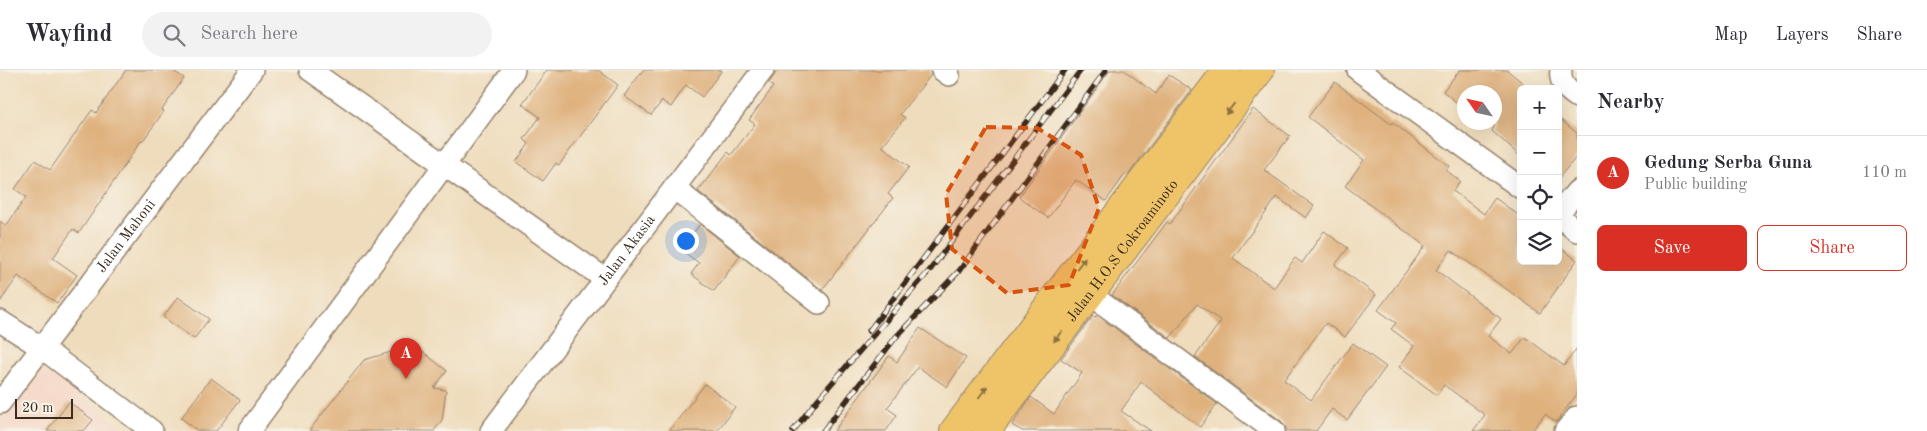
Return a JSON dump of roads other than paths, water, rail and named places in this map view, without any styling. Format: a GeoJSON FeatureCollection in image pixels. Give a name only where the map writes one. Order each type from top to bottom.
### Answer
{"type":"FeatureCollection","features":[{"type":"Feature","properties":{"kind":"main road","name":"Jalan H.O.S Cokroaminoto"},"geometry":{"type":"LineString","coordinates":[[954,431],[1227,70]]}},
{"type":"Feature","properties":{"kind":"main road","name":"Jalan H.O.S Cokroaminoto"},"geometry":{"type":"LineString","coordinates":[[986,431],[1260,70]]}},
{"type":"Feature","properties":{"kind":"street","name":"Jalan Mahoni"},"geometry":{"type":"LineString","coordinates":[[0,403],[252,70]]}},
{"type":"Feature","properties":{"kind":"street"},"geometry":{"type":"LineString","coordinates":[[310,70],[606,279]]}},
{"type":"Feature","properties":{"kind":"street"},"geometry":{"type":"LineString","coordinates":[[248,431],[514,70]]}},
{"type":"Feature","properties":{"kind":"street","name":"Jalan Akasia"},"geometry":{"type":"LineString","coordinates":[[491,431],[763,70]]}},
{"type":"Feature","properties":{"kind":"street"},"geometry":{"type":"LineString","coordinates":[[1358,70],[1517,185]]}},
{"type":"Feature","properties":{"kind":"street"},"geometry":{"type":"LineString","coordinates":[[1561,70],[1560,77],[1566,89],[1577,97]]}},
{"type":"Feature","properties":{"kind":"street"},"geometry":{"type":"LineString","coordinates":[[674,188],[819,303]]}},
{"type":"Feature","properties":{"kind":"street"},"geometry":{"type":"LineString","coordinates":[[1562,210],[1577,191]]}},
{"type":"Feature","properties":{"kind":"street"},"geometry":{"type":"LineString","coordinates":[[1562,218],[1577,230]]}},
{"type":"Feature","properties":{"kind":"street"},"geometry":{"type":"LineString","coordinates":[[1090,294],[1274,431]]}},
{"type":"Feature","properties":{"kind":"street"},"geometry":{"type":"LineString","coordinates":[[0,321],[42,348],[152,431]]}},
{"type":"Feature","properties":{"kind":"street"},"geometry":{"type":"LineString","coordinates":[[1565,431],[1577,418]]}},
{"type":"Feature","properties":{"kind":"railway"},"geometry":{"type":"LineString","coordinates":[[869,331],[1065,70]]}},
{"type":"Feature","properties":{"kind":"railway"},"geometry":{"type":"LineString","coordinates":[[793,431],[818,399],[930,270],[1081,70]]}},
{"type":"Feature","properties":{"kind":"railway"},"geometry":{"type":"LineString","coordinates":[[823,431],[896,337],[959,271],[1106,70]]}},
{"type":"Feature","properties":{"kind":"place","name":"Gedung Serba Guna"},"geometry":{"type":"Point","coordinates":[406,379]}}]}
